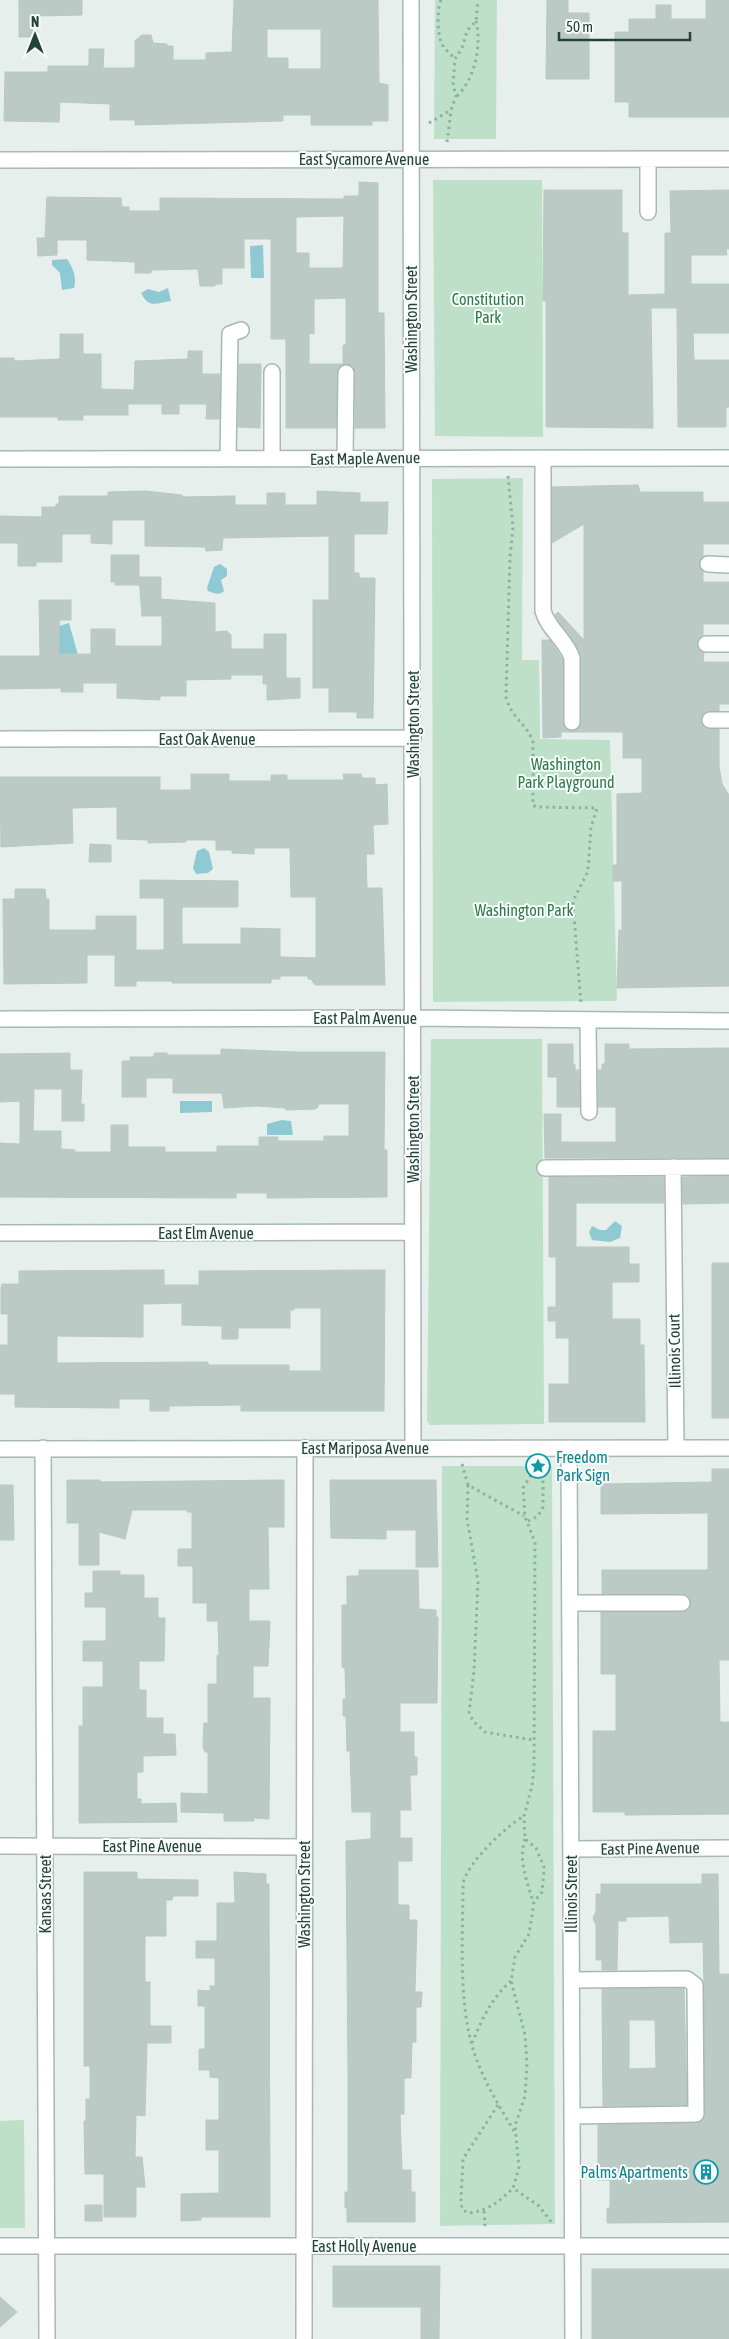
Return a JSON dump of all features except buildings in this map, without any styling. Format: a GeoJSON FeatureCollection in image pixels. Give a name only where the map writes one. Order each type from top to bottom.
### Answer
{"type":"FeatureCollection","features":[{"type":"Feature","properties":{"kind":"street","name":"Washington Street"},"geometry":{"type":"LineString","coordinates":[[411,0],[413,1448]]}},
{"type":"Feature","properties":{"kind":"street"},"geometry":{"type":"LineString","coordinates":[[648,159],[648,212]]}},
{"type":"Feature","properties":{"kind":"street","name":"East Sycamore Avenue"},"geometry":{"type":"LineString","coordinates":[[0,160],[729,159]]}},
{"type":"Feature","properties":{"kind":"street"},"geometry":{"type":"LineString","coordinates":[[228,459],[230,334],[241,330]]}},
{"type":"Feature","properties":{"kind":"street"},"geometry":{"type":"LineString","coordinates":[[272,372],[272,459]]}},
{"type":"Feature","properties":{"kind":"street"},"geometry":{"type":"LineString","coordinates":[[345,459],[346,373]]}},
{"type":"Feature","properties":{"kind":"street"},"geometry":{"type":"LineString","coordinates":[[544,458],[544,611],[545,619],[569,649],[572,658],[572,722]]}},
{"type":"Feature","properties":{"kind":"street","name":"East Maple Avenue"},"geometry":{"type":"LineString","coordinates":[[0,459],[729,458]]}},
{"type":"Feature","properties":{"kind":"street"},"geometry":{"type":"LineString","coordinates":[[708,564],[729,565]]}},
{"type":"Feature","properties":{"kind":"street"},"geometry":{"type":"LineString","coordinates":[[706,644],[729,644]]}},
{"type":"Feature","properties":{"kind":"street"},"geometry":{"type":"LineString","coordinates":[[710,720],[729,720]]}},
{"type":"Feature","properties":{"kind":"street","name":"East Oak Avenue"},"geometry":{"type":"LineString","coordinates":[[0,739],[413,738]]}},
{"type":"Feature","properties":{"kind":"street","name":"East Palm Avenue"},"geometry":{"type":"LineString","coordinates":[[0,1019],[413,1018],[729,1021]]}},
{"type":"Feature","properties":{"kind":"street"},"geometry":{"type":"LineString","coordinates":[[588,1021],[589,1112]]}},
{"type":"Feature","properties":{"kind":"street","name":"Illinois Court"},"geometry":{"type":"LineString","coordinates":[[673,1167],[676,1448]]}},
{"type":"Feature","properties":{"kind":"street"},"geometry":{"type":"LineString","coordinates":[[545,1168],[729,1167]]}},
{"type":"Feature","properties":{"kind":"street","name":"East Elm Avenue"},"geometry":{"type":"LineString","coordinates":[[0,1233],[413,1232]]}},
{"type":"Feature","properties":{"kind":"street","name":"East Mariposa Avenue"},"geometry":{"type":"LineString","coordinates":[[0,1448],[729,1448]]}},
{"type":"Feature","properties":{"kind":"street","name":"Kansas Street"},"geometry":{"type":"LineString","coordinates":[[44,1448],[47,2339]]}},
{"type":"Feature","properties":{"kind":"street","name":"Washington Street"},"geometry":{"type":"LineString","coordinates":[[304,2339],[305,1448]]}},
{"type":"Feature","properties":{"kind":"street","name":"Illinois Street"},"geometry":{"type":"LineString","coordinates":[[569,1448],[574,2339]]}},
{"type":"Feature","properties":{"kind":"street"},"geometry":{"type":"LineString","coordinates":[[570,1603],[682,1603]]}},
{"type":"Feature","properties":{"kind":"street","name":"East Pine Avenue"},"geometry":{"type":"LineString","coordinates":[[0,1846],[304,1847]]}},
{"type":"Feature","properties":{"kind":"street","name":"East Pine Avenue"},"geometry":{"type":"LineString","coordinates":[[571,1849],[729,1848]]}},
{"type":"Feature","properties":{"kind":"street"},"geometry":{"type":"LineString","coordinates":[[572,1980],[687,1979],[695,1985],[696,2114],[572,2116]]}},
{"type":"Feature","properties":{"kind":"street","name":"East Holly Avenue"},"geometry":{"type":"LineString","coordinates":[[0,2246],[729,2246]]}},
{"type":"Feature","properties":{"kind":"path"},"geometry":{"type":"LineString","coordinates":[[441,0],[439,5],[440,36],[442,44],[455,59]]}},
{"type":"Feature","properties":{"kind":"path"},"geometry":{"type":"LineString","coordinates":[[447,142],[451,110],[456,96],[464,89],[476,56],[479,33],[476,20],[478,0]]}},
{"type":"Feature","properties":{"kind":"path"},"geometry":{"type":"LineString","coordinates":[[456,96],[453,85],[455,59],[462,48],[468,31],[476,20]]}},
{"type":"Feature","properties":{"kind":"path"},"geometry":{"type":"LineString","coordinates":[[429,123],[451,110]]}},
{"type":"Feature","properties":{"kind":"path"},"geometry":{"type":"LineString","coordinates":[[508,476],[513,535],[510,557],[506,697],[512,713],[531,735],[533,742],[533,805],[536,807],[597,808],[591,827],[588,871],[574,897],[573,904],[581,1005]]}},
{"type":"Feature","properties":{"kind":"path"},"geometry":{"type":"LineString","coordinates":[[462,1463],[468,1484],[467,1519],[478,1582],[475,1662],[469,1712],[473,1721],[485,1732],[532,1740]]}},
{"type":"Feature","properties":{"kind":"path"},"geometry":{"type":"LineString","coordinates":[[524,1517],[523,1488],[539,1463]]}},
{"type":"Feature","properties":{"kind":"path"},"geometry":{"type":"LineString","coordinates":[[528,1521],[538,1516],[543,1507],[543,1481],[533,1471]]}},
{"type":"Feature","properties":{"kind":"path"},"geometry":{"type":"LineString","coordinates":[[468,1484],[524,1517],[528,1521],[536,1542],[532,1786],[524,1816],[522,1849],[523,1867],[534,1902],[529,1934],[515,1957],[511,1981],[524,2035],[527,2064],[525,2096],[514,2132]]}},
{"type":"Feature","properties":{"kind":"path"},"geometry":{"type":"LineString","coordinates":[[498,2105],[476,2136],[462,2164],[462,2209],[468,2213],[484,2211],[498,2203],[513,2188],[519,2168],[514,2132],[498,2105],[472,2044],[464,1976],[464,1879],[486,1850],[511,1824],[524,1816]]}},
{"type":"Feature","properties":{"kind":"path"},"geometry":{"type":"LineString","coordinates":[[524,1839],[536,1848],[544,1867],[542,1892],[534,1902]]}},
{"type":"Feature","properties":{"kind":"path"},"geometry":{"type":"LineString","coordinates":[[472,2044],[489,2009],[511,1981]]}},
{"type":"Feature","properties":{"kind":"path"},"geometry":{"type":"LineString","coordinates":[[513,2188],[539,2206],[552,2223]]}},
{"type":"Feature","properties":{"kind":"path"},"geometry":{"type":"LineString","coordinates":[[484,2211],[485,2226]]}},
{"type":"Feature","properties":{"kind":"green space"},"geometry":{"type":"Polygon","coordinates":[[[435,0],[497,0],[496,139],[434,139],[435,0]]]}},
{"type":"Feature","properties":{"kind":"green space","name":"Constitution Park"},"geometry":{"type":"Polygon","coordinates":[[[433,180],[542,180],[543,437],[435,436],[433,180]]]}},
{"type":"Feature","properties":{"kind":"green space","name":"Washington Park"},"geometry":{"type":"Polygon","coordinates":[[[523,478],[522,660],[539,660],[540,739],[610,740],[617,1001],[433,1002],[432,479],[523,478]]]}},
{"type":"Feature","properties":{"kind":"green space"},"geometry":{"type":"Polygon","coordinates":[[[431,1039],[542,1039],[544,1424],[430,1425],[427,1421],[431,1039]]]}},
{"type":"Feature","properties":{"kind":"green space"},"geometry":{"type":"Polygon","coordinates":[[[442,1466],[552,1466],[555,2224],[440,2226],[442,1466]]]}},
{"type":"Feature","properties":{"kind":"green space"},"geometry":{"type":"Polygon","coordinates":[[[24,2120],[25,2228],[0,2228],[0,2121],[24,2120]]]}},
{"type":"Feature","properties":{"kind":"water"},"geometry":{"type":"Polygon","coordinates":[[[263,245],[264,278],[251,278],[250,246],[263,245]]]}},
{"type":"Feature","properties":{"kind":"water"},"geometry":{"type":"Polygon","coordinates":[[[67,259],[74,273],[75,284],[74,288],[62,290],[60,273],[52,265],[52,260],[67,259]]]}},
{"type":"Feature","properties":{"kind":"water"},"geometry":{"type":"Polygon","coordinates":[[[168,288],[171,301],[157,304],[147,301],[141,293],[148,289],[159,292],[168,288]]]}},
{"type":"Feature","properties":{"kind":"water"},"geometry":{"type":"Polygon","coordinates":[[[220,564],[227,569],[227,576],[221,580],[224,591],[216,594],[208,591],[207,588],[214,567],[220,564]]]}},
{"type":"Feature","properties":{"kind":"water"},"geometry":{"type":"Polygon","coordinates":[[[69,623],[78,655],[69,654],[49,659],[59,626],[69,623]]]}},
{"type":"Feature","properties":{"kind":"water"},"geometry":{"type":"Polygon","coordinates":[[[204,848],[209,852],[213,869],[208,873],[196,874],[193,868],[197,851],[204,848]]]}},
{"type":"Feature","properties":{"kind":"water"},"geometry":{"type":"Polygon","coordinates":[[[180,1101],[212,1101],[212,1112],[180,1113],[180,1101]]]}},
{"type":"Feature","properties":{"kind":"water"},"geometry":{"type":"Polygon","coordinates":[[[282,1120],[291,1121],[293,1135],[267,1135],[267,1124],[282,1120]]]}},
{"type":"Feature","properties":{"kind":"water"},"geometry":{"type":"Polygon","coordinates":[[[615,1221],[622,1226],[620,1238],[610,1242],[592,1240],[589,1232],[592,1226],[600,1230],[606,1230],[615,1221]]]}},
{"type":"Feature","properties":{"kind":"place","name":"Freedom Park Sign"},"geometry":{"type":"Point","coordinates":[538,1466]}},
{"type":"Feature","properties":{"kind":"place","name":"Palms Apartments"},"geometry":{"type":"Point","coordinates":[706,2172]}},
{"type":"Feature","properties":{"kind":"park label","name":"Washington Park Playground"},"geometry":{"type":"Point","coordinates":[566,773]}}]}
